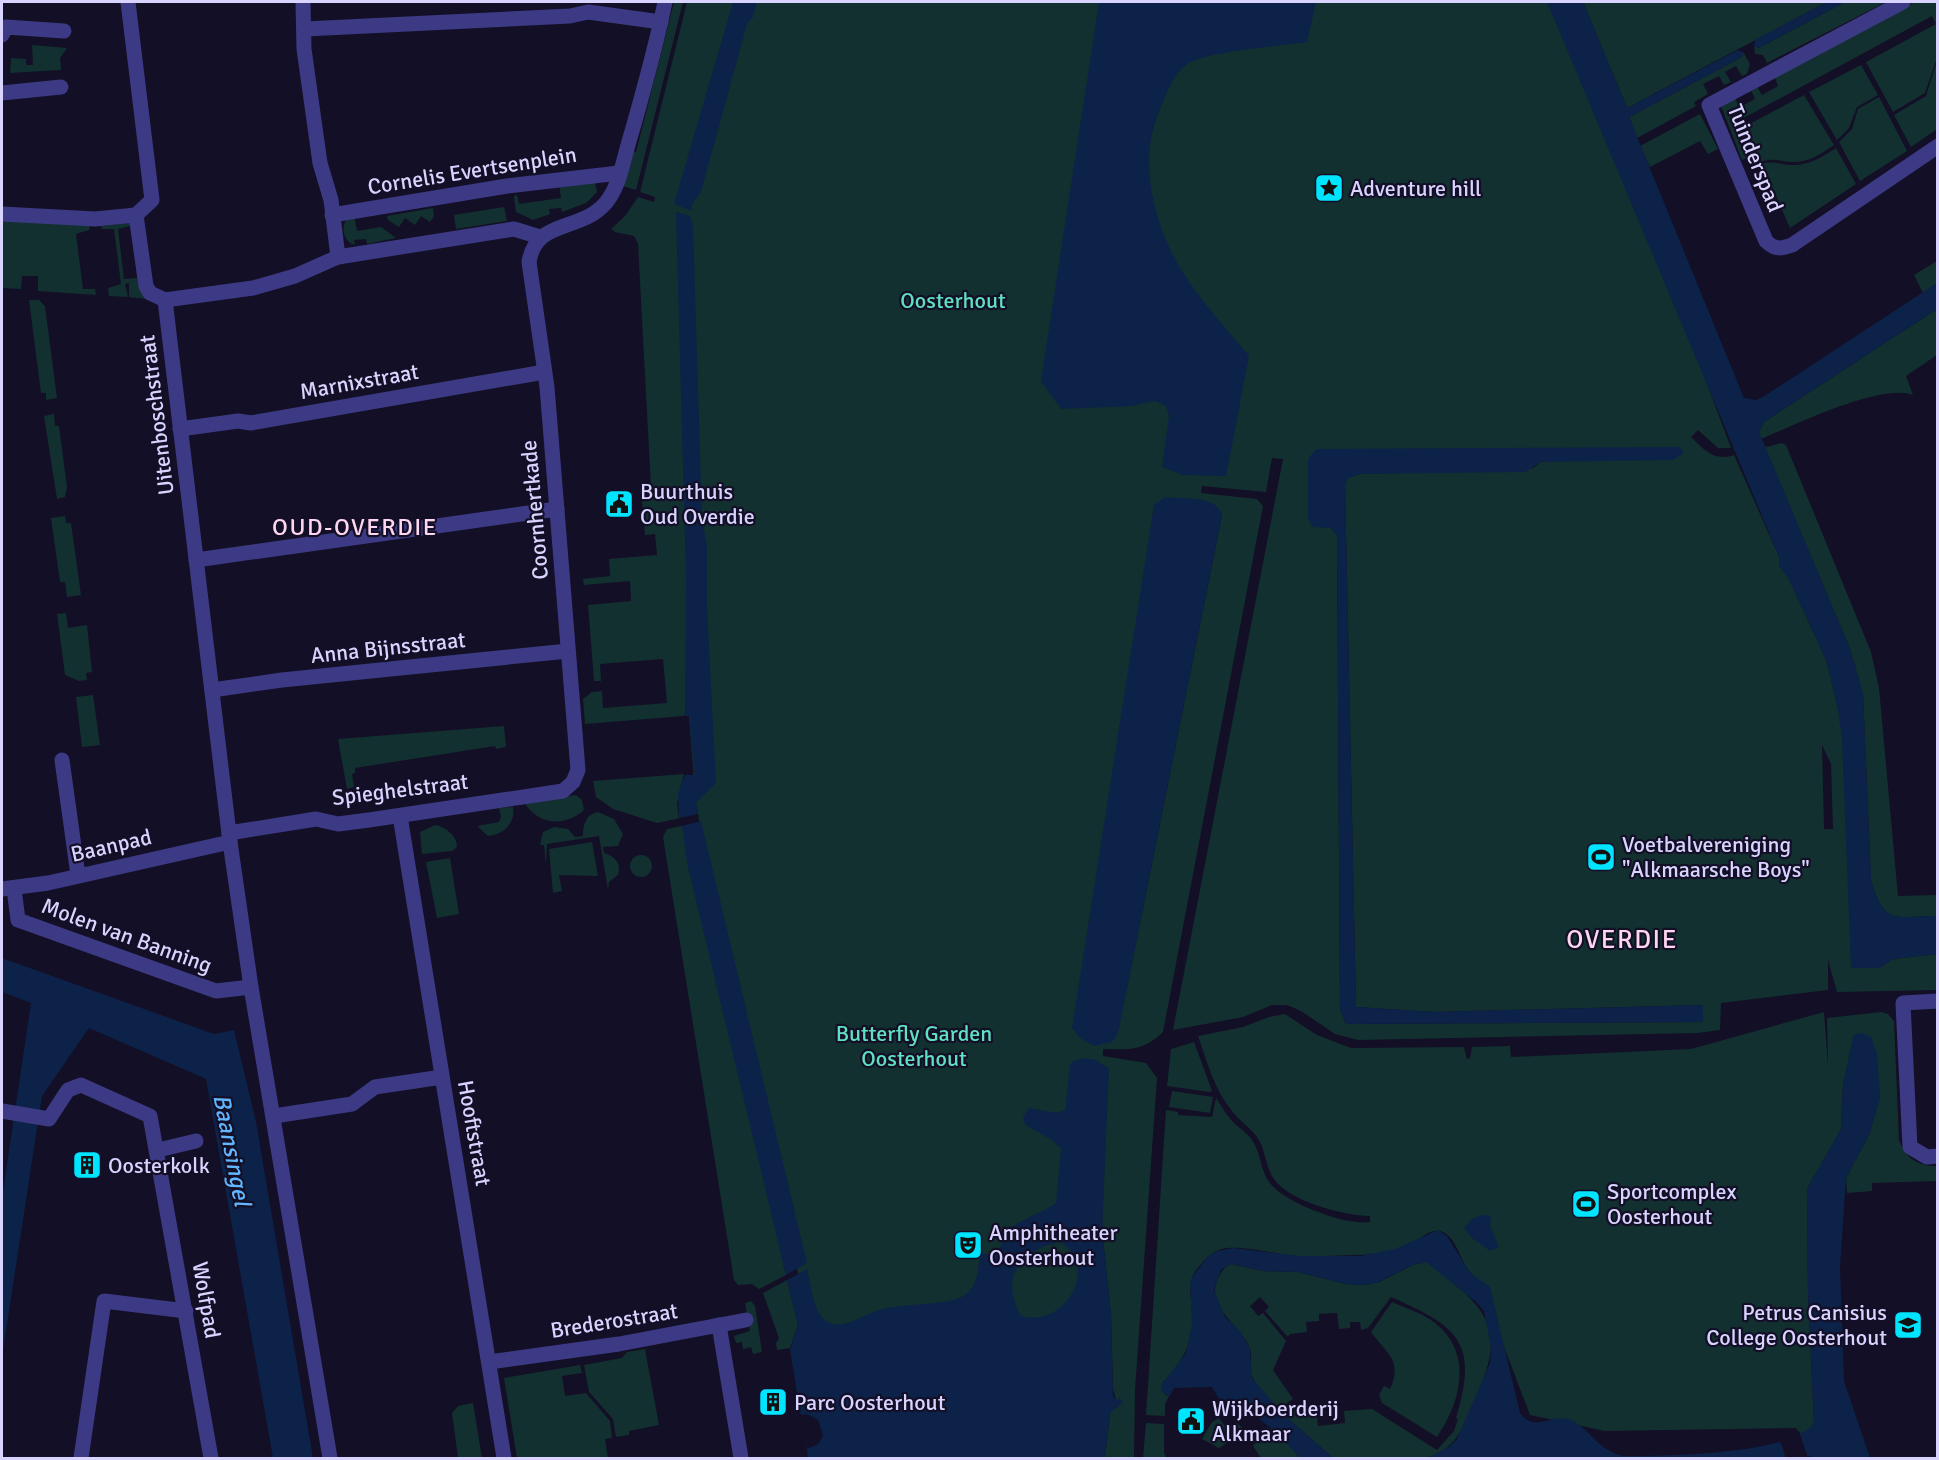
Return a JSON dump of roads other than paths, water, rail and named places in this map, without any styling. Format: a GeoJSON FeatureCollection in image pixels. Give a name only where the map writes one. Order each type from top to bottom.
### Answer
{"type":"FeatureCollection","features":[{"type":"Feature","properties":{"kind":"street"},"geometry":{"type":"LineString","coordinates":[[2,214],[95,219],[136,215],[152,200],[128,2]]}},
{"type":"Feature","properties":{"kind":"street"},"geometry":{"type":"LineString","coordinates":[[303,2],[304,49],[320,163],[332,215],[338,257]]}},
{"type":"Feature","properties":{"kind":"street"},"geometry":{"type":"LineString","coordinates":[[136,215],[146,286],[150,292],[165,300],[253,288],[295,276],[338,257],[514,230],[540,237],[555,229],[592,216],[610,197],[617,180],[665,2]]}},
{"type":"Feature","properties":{"kind":"street","name":"Tuinderspad"},"geometry":{"type":"LineString","coordinates":[[1903,2],[1709,105],[1766,241],[1772,247],[1780,249],[1792,245],[1938,146]]}},
{"type":"Feature","properties":{"kind":"street"},"geometry":{"type":"LineString","coordinates":[[305,30],[570,16],[588,12],[661,22]]}},
{"type":"Feature","properties":{"kind":"street"},"geometry":{"type":"LineString","coordinates":[[2,35],[6,27],[64,31]]}},
{"type":"Feature","properties":{"kind":"street"},"geometry":{"type":"LineString","coordinates":[[2,93],[61,87]]}},
{"type":"Feature","properties":{"kind":"street","name":"Cornelis Evertsenplein"},"geometry":{"type":"LineString","coordinates":[[332,215],[507,186],[617,180]]}},
{"type":"Feature","properties":{"kind":"street","name":"Coornhertkade"},"geometry":{"type":"LineString","coordinates":[[540,237],[531,252],[529,262],[544,372],[557,509],[578,770],[573,782]]}},
{"type":"Feature","properties":{"kind":"street","name":"Uitenboschstraat"},"geometry":{"type":"LineString","coordinates":[[165,300],[229,837]]}},
{"type":"Feature","properties":{"kind":"street","name":"Marnixstraat"},"geometry":{"type":"LineString","coordinates":[[180,429],[238,422],[251,423],[544,372]]}},
{"type":"Feature","properties":{"kind":"street"},"geometry":{"type":"LineString","coordinates":[[196,560],[557,509]]}},
{"type":"Feature","properties":{"kind":"street","name":"Anna Bijnsstraat"},"geometry":{"type":"LineString","coordinates":[[212,690],[282,680],[568,651]]}},
{"type":"Feature","properties":{"kind":"street"},"geometry":{"type":"LineString","coordinates":[[62,760],[78,875]]}},
{"type":"Feature","properties":{"kind":"street","name":"Spieghelstraat"},"geometry":{"type":"LineString","coordinates":[[229,837],[316,819],[338,824],[563,791],[573,782]]}},
{"type":"Feature","properties":{"kind":"street","name":"Hooftstraat"},"geometry":{"type":"LineString","coordinates":[[400,816],[504,1458]]}},
{"type":"Feature","properties":{"kind":"street"},"geometry":{"type":"LineString","coordinates":[[229,837],[251,987],[330,1458]]}},
{"type":"Feature","properties":{"kind":"street","name":"Baanpad"},"geometry":{"type":"LineString","coordinates":[[8,889],[78,875],[229,837]]}},
{"type":"Feature","properties":{"kind":"street","name":"Molen van Banning"},"geometry":{"type":"LineString","coordinates":[[8,889],[18,920],[216,991],[251,987]]}},
{"type":"Feature","properties":{"kind":"street"},"geometry":{"type":"LineString","coordinates":[[1938,1001],[1903,1003],[1910,1147],[1927,1157],[1938,1156]]}},
{"type":"Feature","properties":{"kind":"street"},"geometry":{"type":"LineString","coordinates":[[274,1116],[352,1104],[375,1087],[442,1077]]}},
{"type":"Feature","properties":{"kind":"street","name":"Wolfpad"},"geometry":{"type":"LineString","coordinates":[[7,1112],[49,1119],[68,1090],[81,1085],[148,1114],[153,1124],[158,1150],[211,1458]]}},
{"type":"Feature","properties":{"kind":"street"},"geometry":{"type":"LineString","coordinates":[[158,1150],[196,1141]]}},
{"type":"Feature","properties":{"kind":"street"},"geometry":{"type":"LineString","coordinates":[[81,1458],[104,1301],[186,1311]]}},
{"type":"Feature","properties":{"kind":"street","name":"Brederostraat"},"geometry":{"type":"LineString","coordinates":[[489,1362],[619,1344],[746,1320]]}},
{"type":"Feature","properties":{"kind":"street"},"geometry":{"type":"LineString","coordinates":[[719,1325],[741,1458]]}},
{"type":"Feature","properties":{"kind":"water"},"geometry":{"type":"Polygon","coordinates":[[[733,2],[757,2],[753,17],[747,24],[701,192],[692,204],[692,211],[674,204],[733,2]]]}},
{"type":"Feature","properties":{"kind":"water"},"geometry":{"type":"Polygon","coordinates":[[[1099,2],[1316,2],[1307,42],[1209,56],[1186,65],[1166,93],[1155,122],[1151,142],[1149,172],[1152,193],[1166,241],[1188,281],[1249,356],[1226,476],[1182,475],[1162,467],[1169,416],[1166,406],[1155,401],[1131,406],[1061,409],[1041,381],[1099,2]]]}},
{"type":"Feature","properties":{"kind":"water"},"geometry":{"type":"Polygon","coordinates":[[[1547,2],[1583,2],[1627,108],[1738,50],[1743,52],[1742,57],[1629,117],[1744,398],[1756,400],[1763,397],[1937,283],[1937,309],[1764,422],[1759,432],[1850,649],[1863,694],[1871,880],[1876,895],[1881,905],[1893,916],[1937,916],[1937,954],[1893,959],[1879,968],[1851,968],[1842,739],[1838,709],[1827,662],[1789,579],[1779,565],[1780,559],[1547,2]]]}},
{"type":"Feature","properties":{"kind":"water"},"geometry":{"type":"Polygon","coordinates":[[[1827,2],[1845,2],[1759,48],[1754,46],[1755,40],[1827,2]]]}},
{"type":"Feature","properties":{"kind":"water"},"geometry":{"type":"Polygon","coordinates":[[[676,212],[690,216],[693,227],[702,518],[707,547],[707,608],[716,783],[696,803],[698,814],[679,818],[678,794],[685,775],[695,775],[689,716],[685,716],[686,576],[676,212]]]}},
{"type":"Feature","properties":{"kind":"water"},"geometry":{"type":"Polygon","coordinates":[[[1681,447],[1683,453],[1673,460],[1541,462],[1525,472],[1360,474],[1348,478],[1345,484],[1356,1007],[1434,1012],[1703,1005],[1703,1022],[1346,1024],[1340,1009],[1337,535],[1331,528],[1312,527],[1308,519],[1308,459],[1316,449],[1681,447]]]}},
{"type":"Feature","properties":{"kind":"water"},"geometry":{"type":"Polygon","coordinates":[[[1165,497],[1206,501],[1219,509],[1222,515],[1118,1033],[1112,1042],[1094,1046],[1080,1038],[1072,1028],[1154,505],[1165,497]]]}},
{"type":"Feature","properties":{"kind":"water"},"geometry":{"type":"Polygon","coordinates":[[[701,821],[807,1263],[786,1275],[687,863],[682,826],[701,821]]]}},
{"type":"Feature","properties":{"kind":"water","name":"Baansingel"},"geometry":{"type":"Polygon","coordinates":[[[2,958],[214,1034],[234,1030],[256,1122],[313,1458],[273,1458],[206,1079],[89,1028],[42,1096],[2,1357],[2,1198],[31,1003],[2,992],[2,958]]]}},
{"type":"Feature","properties":{"kind":"water"},"geometry":{"type":"Polygon","coordinates":[[[1862,1033],[1871,1037],[1877,1054],[1880,1098],[1870,1133],[1846,1178],[1840,1267],[1844,1381],[1870,1458],[1815,1458],[1811,1456],[1803,1458],[1427,1458],[1449,1447],[1457,1439],[1490,1363],[1491,1348],[1484,1311],[1426,1262],[1365,1285],[1346,1284],[1298,1272],[1263,1271],[1231,1264],[1221,1270],[1214,1289],[1225,1317],[1240,1331],[1250,1349],[1252,1378],[1284,1415],[1333,1458],[1300,1458],[1264,1422],[1231,1403],[1212,1398],[1173,1397],[1161,1390],[1162,1384],[1186,1353],[1192,1324],[1190,1283],[1208,1256],[1217,1251],[1233,1248],[1299,1256],[1360,1256],[1395,1249],[1438,1230],[1447,1236],[1470,1273],[1490,1287],[1520,1413],[1531,1422],[1568,1419],[1581,1426],[1606,1449],[1623,1456],[1725,1452],[1780,1442],[1801,1434],[1814,1423],[1808,1292],[1807,1189],[1841,1129],[1843,1085],[1854,1035],[1862,1033]]]}},
{"type":"Feature","properties":{"kind":"water"},"geometry":{"type":"Polygon","coordinates":[[[1085,1058],[1096,1060],[1109,1069],[1102,1230],[1111,1314],[1113,1396],[1116,1400],[1120,1398],[1123,1403],[1110,1413],[1105,1458],[808,1458],[790,1350],[798,1325],[787,1280],[807,1269],[818,1311],[826,1321],[832,1324],[853,1321],[879,1310],[937,1303],[958,1299],[965,1295],[973,1286],[982,1253],[989,1255],[998,1252],[1002,1243],[1001,1235],[1014,1225],[1056,1203],[1061,1149],[1052,1140],[1025,1125],[1023,1117],[1029,1108],[1057,1113],[1065,1110],[1070,1065],[1073,1061],[1085,1058]],[[1061,1242],[1034,1251],[1017,1267],[1012,1289],[1021,1316],[1033,1318],[1044,1316],[1064,1304],[1071,1294],[1078,1272],[1076,1260],[1072,1252],[1061,1242]]]}},
{"type":"Feature","properties":{"kind":"water"},"geometry":{"type":"Polygon","coordinates":[[[1482,1215],[1491,1216],[1490,1226],[1499,1247],[1490,1251],[1472,1238],[1464,1228],[1472,1219],[1482,1215]]]}},
{"type":"Feature","properties":{"kind":"place","name":"Adventure hill"},"geometry":{"type":"Point","coordinates":[1329,188]}},
{"type":"Feature","properties":{"kind":"place","name":"Buurthuis Oud Overdie"},"geometry":{"type":"Point","coordinates":[619,504]}},
{"type":"Feature","properties":{"kind":"place","name":"Voetbalvereniging \"Alkmaarsche Boys\""},"geometry":{"type":"Point","coordinates":[1601,857]}},
{"type":"Feature","properties":{"kind":"place","name":"Oosterkolk"},"geometry":{"type":"Point","coordinates":[87,1165]}},
{"type":"Feature","properties":{"kind":"place","name":"Sportcomplex Oosterhout"},"geometry":{"type":"Point","coordinates":[1586,1204]}},
{"type":"Feature","properties":{"kind":"place","name":"Amphitheater Oosterhout"},"geometry":{"type":"Point","coordinates":[968,1245]}},
{"type":"Feature","properties":{"kind":"place","name":"Petrus Canisius College Oosterhout"},"geometry":{"type":"Point","coordinates":[1908,1325]}},
{"type":"Feature","properties":{"kind":"place","name":"Parc Oosterhout"},"geometry":{"type":"Point","coordinates":[773,1402]}},
{"type":"Feature","properties":{"kind":"place","name":"Wijkboerderij Alkmaar"},"geometry":{"type":"Point","coordinates":[1191,1421]}},
{"type":"Feature","properties":{"kind":"district","name":"OUD-OVERDIE"},"geometry":{"type":"Point","coordinates":[355,527]}},
{"type":"Feature","properties":{"kind":"district","name":"OVERDIE"},"geometry":{"type":"Point","coordinates":[1622,939]}},
{"type":"Feature","properties":{"kind":"park label","name":"Oosterhout"},"geometry":{"type":"Point","coordinates":[953,300]}},
{"type":"Feature","properties":{"kind":"park label","name":"Butterfly Garden Oosterhout"},"geometry":{"type":"Point","coordinates":[914,1046]}}]}
